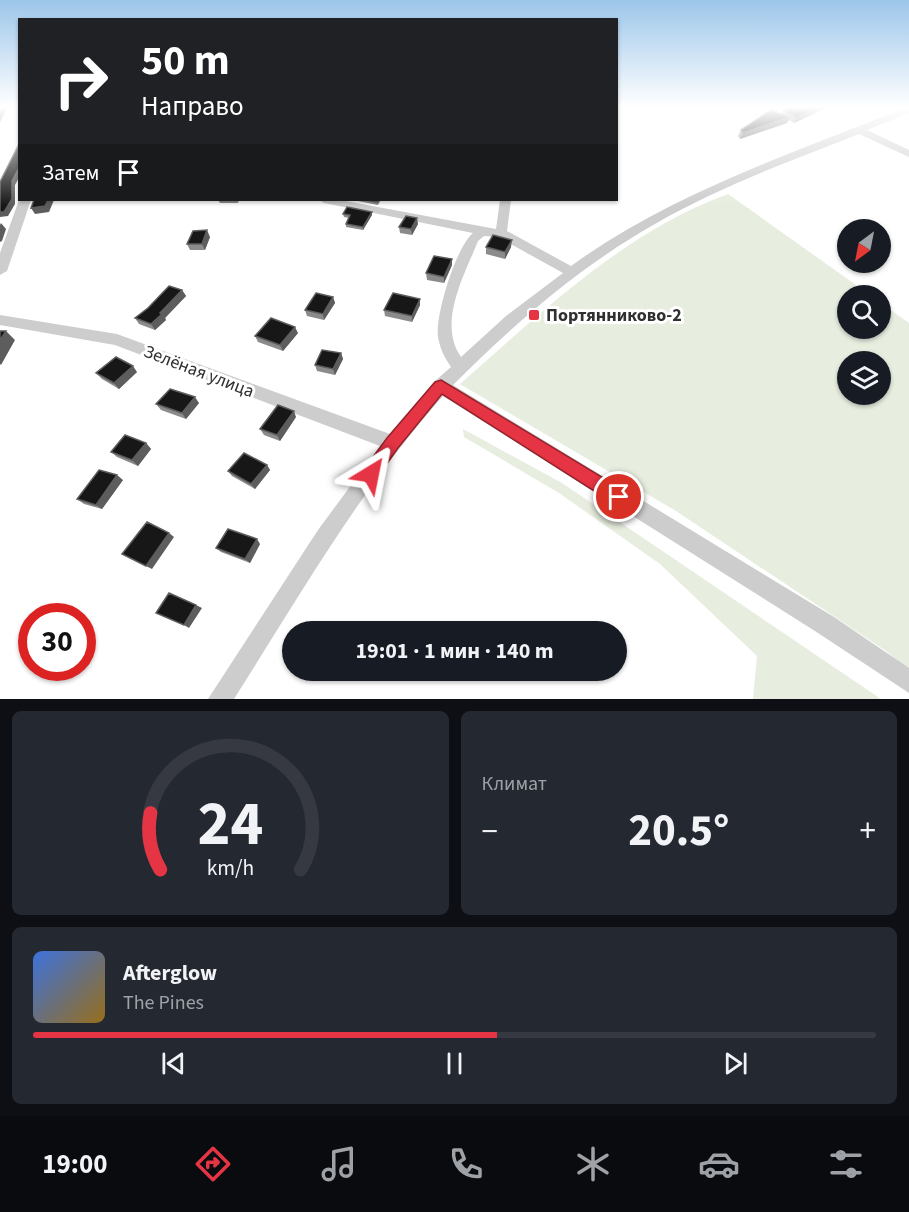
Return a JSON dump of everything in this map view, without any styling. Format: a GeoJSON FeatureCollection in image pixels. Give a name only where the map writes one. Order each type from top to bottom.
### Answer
{"type":"FeatureCollection","features":[{"type":"Feature","properties":{"kind":"street"},"geometry":{"type":"LineString","coordinates":[[220,699],[392,443],[459,366],[572,272],[651,222],[835,141]]}},
{"type":"Feature","properties":{"kind":"street"},"geometry":{"type":"LineString","coordinates":[[881,141],[909,154]]}},
{"type":"Feature","properties":{"kind":"street"},"geometry":{"type":"LineString","coordinates":[[0,271],[25,201]]}},
{"type":"Feature","properties":{"kind":"street"},"geometry":{"type":"LineString","coordinates":[[329,201],[471,227],[481,232],[501,233],[572,272]]}},
{"type":"Feature","properties":{"kind":"street"},"geometry":{"type":"LineString","coordinates":[[501,233],[506,201]]}},
{"type":"Feature","properties":{"kind":"street"},"geometry":{"type":"LineString","coordinates":[[459,366],[448,355],[444,332],[449,300],[473,239],[481,232]]}},
{"type":"Feature","properties":{"kind":"street","name":"Зелёная улица"},"geometry":{"type":"LineString","coordinates":[[0,320],[117,340],[392,443]]}},
{"type":"Feature","properties":{"kind":"street"},"geometry":{"type":"LineString","coordinates":[[441,386],[826,625],[909,682]]}},
{"type":"Feature","properties":{"kind":"shaded area"},"geometry":{"type":"Polygon","coordinates":[[[728,194],[856,285],[837,285],[837,339],[891,339],[891,310],[909,323],[909,670],[886,651],[676,511],[460,384],[553,302],[619,252],[690,210],[728,194]]]}},
{"type":"Feature","properties":{"kind":"shaded area"},"geometry":{"type":"Polygon","coordinates":[[[463,429],[562,483],[881,699],[753,699],[757,656],[660,564],[559,493],[464,437],[463,429]]]}},
{"type":"Feature","properties":{"kind":"building"},"geometry":{"type":"Polygon","coordinates":[[[18,146],[18,170],[12,181],[12,199],[4,212],[0,212],[0,182],[18,146]]]}},
{"type":"Feature","properties":{"kind":"building"},"geometry":{"type":"Polygon","coordinates":[[[34,201],[48,201],[45,206],[31,208],[34,201]]]}},
{"type":"Feature","properties":{"kind":"building"},"geometry":{"type":"Polygon","coordinates":[[[347,207],[372,212],[363,227],[346,224],[350,215],[343,214],[347,207]]]}},
{"type":"Feature","properties":{"kind":"building"},"geometry":{"type":"Polygon","coordinates":[[[406,216],[417,218],[411,229],[399,227],[406,216]]]}},
{"type":"Feature","properties":{"kind":"building"},"geometry":{"type":"Polygon","coordinates":[[[207,230],[202,244],[187,244],[193,231],[207,230]]]}},
{"type":"Feature","properties":{"kind":"building"},"geometry":{"type":"Polygon","coordinates":[[[493,235],[512,240],[505,252],[486,247],[493,235]]]}},
{"type":"Feature","properties":{"kind":"building"},"geometry":{"type":"Polygon","coordinates":[[[434,256],[452,259],[444,277],[426,273],[434,256]]]}},
{"type":"Feature","properties":{"kind":"building"},"geometry":{"type":"Polygon","coordinates":[[[169,286],[182,290],[160,313],[162,314],[151,324],[135,318],[148,308],[169,286]]]}},
{"type":"Feature","properties":{"kind":"building"},"geometry":{"type":"Polygon","coordinates":[[[316,293],[333,297],[323,314],[305,310],[316,293]]]}},
{"type":"Feature","properties":{"kind":"building"},"geometry":{"type":"Polygon","coordinates":[[[393,293],[420,299],[412,316],[384,310],[393,293]]]}},
{"type":"Feature","properties":{"kind":"building"},"geometry":{"type":"Polygon","coordinates":[[[271,318],[295,327],[280,345],[255,336],[271,318]]]}},
{"type":"Feature","properties":{"kind":"building"},"geometry":{"type":"Polygon","coordinates":[[[0,331],[6,331],[0,340],[0,331]]]}},
{"type":"Feature","properties":{"kind":"building"},"geometry":{"type":"Polygon","coordinates":[[[322,350],[341,353],[333,369],[315,365],[322,350]]]}},
{"type":"Feature","properties":{"kind":"building"},"geometry":{"type":"Polygon","coordinates":[[[116,357],[133,366],[114,383],[96,373],[116,357]]]}},
{"type":"Feature","properties":{"kind":"building"},"geometry":{"type":"Polygon","coordinates":[[[170,389],[195,397],[182,413],[156,404],[170,389]]]}},
{"type":"Feature","properties":{"kind":"building"},"geometry":{"type":"Polygon","coordinates":[[[278,405],[294,411],[277,435],[260,429],[278,405]]]}},
{"type":"Feature","properties":{"kind":"building"},"geometry":{"type":"Polygon","coordinates":[[[125,435],[146,443],[132,460],[111,452],[125,435]]]}},
{"type":"Feature","properties":{"kind":"building"},"geometry":{"type":"Polygon","coordinates":[[[244,453],[267,465],[251,484],[228,471],[244,453]]]}},
{"type":"Feature","properties":{"kind":"building"},"geometry":{"type":"Polygon","coordinates":[[[99,470],[117,475],[96,505],[77,499],[99,470]]]}},
{"type":"Feature","properties":{"kind":"building"},"geometry":{"type":"Polygon","coordinates":[[[147,522],[169,533],[146,566],[122,554],[147,522]]]}},
{"type":"Feature","properties":{"kind":"building"},"geometry":{"type":"Polygon","coordinates":[[[228,529],[257,539],[245,559],[216,548],[228,529]]]}},
{"type":"Feature","properties":{"kind":"building"},"geometry":{"type":"Polygon","coordinates":[[[169,593],[196,605],[184,625],[156,613],[169,593]]]}},
{"type":"Feature","properties":{"kind":"place","name":"Портянниково-2"},"geometry":{"type":"Point","coordinates":[534,315]}},
{"type":"Feature","properties":{"kind":"route"},"geometry":{"type":"LineString","coordinates":[[371,474],[392,443],[441,386],[619,497]]}}]}
